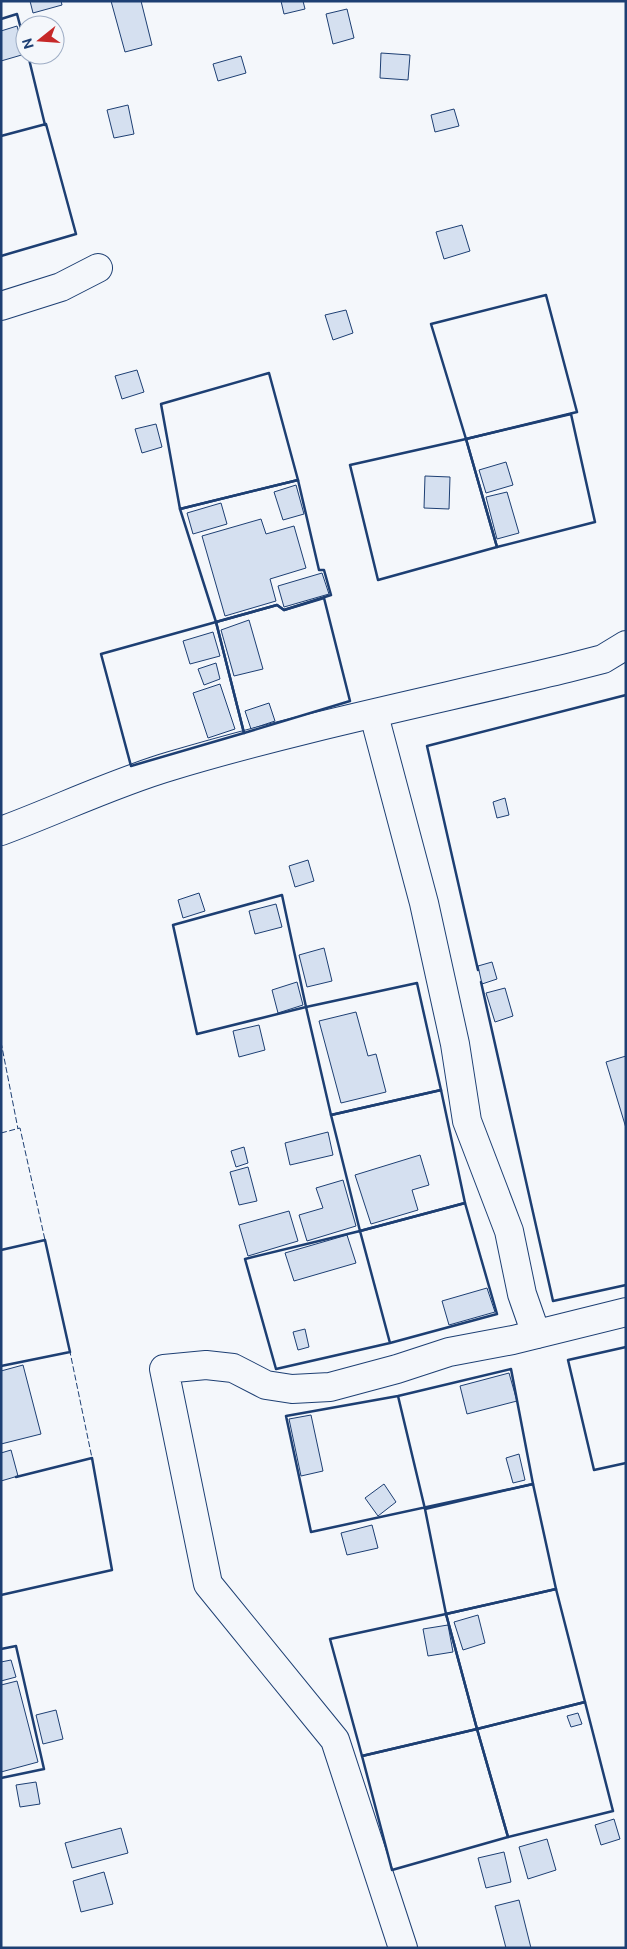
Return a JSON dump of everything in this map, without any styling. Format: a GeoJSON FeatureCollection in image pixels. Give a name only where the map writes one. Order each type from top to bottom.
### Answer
{"type":"FeatureCollection","features":[{"type":"Feature","properties":{"kind":"street"},"geometry":{"type":"LineString","coordinates":[[1,306],[61,286],[98,268]]}},
{"type":"Feature","properties":{"kind":"street"},"geometry":{"type":"LineString","coordinates":[[1,831],[82,797],[169,766],[248,744],[603,659],[626,645]]}},
{"type":"Feature","properties":{"kind":"street"},"geometry":{"type":"LineString","coordinates":[[374,715],[424,903],[455,1044],[467,1120],[509,1231],[522,1294],[536,1334]]}},
{"type":"Feature","properties":{"kind":"street"},"geometry":{"type":"LineString","coordinates":[[403,1948],[336,1740],[208,1584],[164,1369],[206,1365],[233,1368],[266,1384],[292,1389],[330,1387],[398,1369],[449,1352],[536,1334],[626,1312]]}},
{"type":"Feature","properties":{"kind":"building"},"geometry":{"type":"Polygon","coordinates":[[[30,1],[61,1],[62,5],[33,13],[30,1]]]}},
{"type":"Feature","properties":{"kind":"building"},"geometry":{"type":"Polygon","coordinates":[[[111,1],[141,1],[152,45],[125,52],[111,1]]]}},
{"type":"Feature","properties":{"kind":"building"},"geometry":{"type":"Polygon","coordinates":[[[281,1],[303,1],[305,9],[284,14],[281,1]]]}},
{"type":"Feature","properties":{"kind":"building"},"geometry":{"type":"Polygon","coordinates":[[[347,9],[354,38],[333,44],[326,14],[347,9]]]}},
{"type":"Feature","properties":{"kind":"building"},"geometry":{"type":"Polygon","coordinates":[[[15,27],[15,57],[1,61],[1,31],[15,27]]]}},
{"type":"Feature","properties":{"kind":"building"},"geometry":{"type":"Polygon","coordinates":[[[381,53],[410,55],[408,80],[380,78],[381,53]]]}},
{"type":"Feature","properties":{"kind":"building"},"geometry":{"type":"Polygon","coordinates":[[[241,56],[246,73],[218,81],[213,64],[241,56]]]}},
{"type":"Feature","properties":{"kind":"building"},"geometry":{"type":"Polygon","coordinates":[[[128,105],[134,134],[114,138],[107,110],[128,105]]]}},
{"type":"Feature","properties":{"kind":"building"},"geometry":{"type":"Polygon","coordinates":[[[454,109],[459,126],[435,132],[431,115],[454,109]]]}},
{"type":"Feature","properties":{"kind":"building"},"geometry":{"type":"Polygon","coordinates":[[[462,225],[470,251],[444,259],[436,232],[462,225]]]}},
{"type":"Feature","properties":{"kind":"building"},"geometry":{"type":"Polygon","coordinates":[[[346,310],[353,333],[333,340],[325,315],[346,310]]]}},
{"type":"Feature","properties":{"kind":"building"},"geometry":{"type":"Polygon","coordinates":[[[137,370],[144,392],[122,399],[115,376],[137,370]]]}},
{"type":"Feature","properties":{"kind":"building"},"geometry":{"type":"Polygon","coordinates":[[[156,424],[162,447],[142,453],[135,429],[156,424]]]}},
{"type":"Feature","properties":{"kind":"building"},"geometry":{"type":"Polygon","coordinates":[[[506,462],[513,485],[486,493],[479,470],[506,462]]]}},
{"type":"Feature","properties":{"kind":"building"},"geometry":{"type":"Polygon","coordinates":[[[425,476],[450,477],[449,509],[424,508],[425,476]]]}},
{"type":"Feature","properties":{"kind":"building"},"geometry":{"type":"Polygon","coordinates":[[[296,485],[304,514],[283,520],[274,492],[296,485]]]}},
{"type":"Feature","properties":{"kind":"building"},"geometry":{"type":"Polygon","coordinates":[[[507,492],[519,533],[497,539],[486,497],[507,492]]]}},
{"type":"Feature","properties":{"kind":"building"},"geometry":{"type":"Polygon","coordinates":[[[221,503],[227,524],[193,534],[187,513],[221,503]]]}},
{"type":"Feature","properties":{"kind":"building"},"geometry":{"type":"Polygon","coordinates":[[[261,519],[266,534],[294,526],[306,568],[270,579],[276,601],[225,616],[202,536],[261,519]]]}},
{"type":"Feature","properties":{"kind":"building"},"geometry":{"type":"Polygon","coordinates":[[[322,573],[329,594],[284,607],[278,586],[322,573]]]}},
{"type":"Feature","properties":{"kind":"building"},"geometry":{"type":"Polygon","coordinates":[[[249,620],[263,669],[234,676],[221,630],[249,620]]]}},
{"type":"Feature","properties":{"kind":"building"},"geometry":{"type":"Polygon","coordinates":[[[213,632],[220,656],[190,664],[183,641],[213,632]]]}},
{"type":"Feature","properties":{"kind":"building"},"geometry":{"type":"Polygon","coordinates":[[[216,663],[220,679],[204,685],[198,669],[216,663]]]}},
{"type":"Feature","properties":{"kind":"building"},"geometry":{"type":"Polygon","coordinates":[[[220,684],[235,729],[208,738],[193,693],[220,684]]]}},
{"type":"Feature","properties":{"kind":"building"},"geometry":{"type":"Polygon","coordinates":[[[269,703],[275,721],[251,729],[245,711],[269,703]]]}},
{"type":"Feature","properties":{"kind":"building"},"geometry":{"type":"Polygon","coordinates":[[[505,798],[509,815],[497,818],[493,802],[505,798]]]}},
{"type":"Feature","properties":{"kind":"building"},"geometry":{"type":"Polygon","coordinates":[[[308,860],[314,881],[295,887],[289,866],[308,860]]]}},
{"type":"Feature","properties":{"kind":"building"},"geometry":{"type":"Polygon","coordinates":[[[199,893],[205,911],[183,918],[178,900],[199,893]]]}},
{"type":"Feature","properties":{"kind":"building"},"geometry":{"type":"Polygon","coordinates":[[[276,904],[282,927],[255,934],[249,911],[276,904]]]}},
{"type":"Feature","properties":{"kind":"building"},"geometry":{"type":"Polygon","coordinates":[[[324,948],[332,981],[307,987],[299,955],[324,948]]]}},
{"type":"Feature","properties":{"kind":"building"},"geometry":{"type":"Polygon","coordinates":[[[492,962],[497,979],[482,984],[478,966],[492,962]]]}},
{"type":"Feature","properties":{"kind":"building"},"geometry":{"type":"Polygon","coordinates":[[[297,982],[303,1005],[278,1013],[272,990],[297,982]]]}},
{"type":"Feature","properties":{"kind":"building"},"geometry":{"type":"Polygon","coordinates":[[[505,988],[513,1016],[495,1022],[486,993],[505,988]]]}},
{"type":"Feature","properties":{"kind":"building"},"geometry":{"type":"Polygon","coordinates":[[[356,1012],[368,1056],[376,1054],[386,1092],[341,1103],[319,1021],[356,1012]]]}},
{"type":"Feature","properties":{"kind":"building"},"geometry":{"type":"Polygon","coordinates":[[[259,1025],[265,1050],[239,1057],[233,1031],[259,1025]]]}},
{"type":"Feature","properties":{"kind":"building"},"geometry":{"type":"Polygon","coordinates":[[[626,1056],[626,1128],[606,1062],[626,1056]]]}},
{"type":"Feature","properties":{"kind":"building"},"geometry":{"type":"Polygon","coordinates":[[[328,1132],[333,1155],[290,1165],[285,1143],[328,1132]]]}},
{"type":"Feature","properties":{"kind":"building"},"geometry":{"type":"Polygon","coordinates":[[[244,1147],[248,1163],[236,1167],[231,1151],[244,1147]]]}},
{"type":"Feature","properties":{"kind":"building"},"geometry":{"type":"Polygon","coordinates":[[[420,1155],[429,1185],[412,1190],[418,1210],[371,1224],[355,1175],[420,1155]]]}},
{"type":"Feature","properties":{"kind":"building"},"geometry":{"type":"Polygon","coordinates":[[[248,1167],[257,1201],[239,1205],[230,1172],[248,1167]]]}},
{"type":"Feature","properties":{"kind":"building"},"geometry":{"type":"Polygon","coordinates":[[[343,1180],[356,1226],[307,1241],[299,1215],[323,1208],[316,1188],[343,1180]]]}},
{"type":"Feature","properties":{"kind":"building"},"geometry":{"type":"Polygon","coordinates":[[[289,1211],[298,1241],[248,1256],[239,1225],[289,1211]]]}},
{"type":"Feature","properties":{"kind":"building"},"geometry":{"type":"Polygon","coordinates":[[[347,1235],[356,1263],[294,1281],[285,1253],[347,1235]]]}},
{"type":"Feature","properties":{"kind":"building"},"geometry":{"type":"Polygon","coordinates":[[[487,1288],[495,1312],[449,1325],[442,1301],[487,1288]]]}},
{"type":"Feature","properties":{"kind":"building"},"geometry":{"type":"Polygon","coordinates":[[[305,1329],[309,1347],[298,1350],[293,1332],[305,1329]]]}},
{"type":"Feature","properties":{"kind":"building"},"geometry":{"type":"Polygon","coordinates":[[[23,1365],[41,1434],[1,1444],[1,1371],[23,1365]]]}},
{"type":"Feature","properties":{"kind":"building"},"geometry":{"type":"Polygon","coordinates":[[[509,1373],[517,1401],[467,1414],[460,1386],[509,1373]]]}},
{"type":"Feature","properties":{"kind":"building"},"geometry":{"type":"Polygon","coordinates":[[[311,1415],[323,1471],[301,1476],[289,1419],[311,1415]]]}},
{"type":"Feature","properties":{"kind":"building"},"geometry":{"type":"Polygon","coordinates":[[[11,1450],[18,1476],[1,1481],[1,1453],[11,1450]]]}},
{"type":"Feature","properties":{"kind":"building"},"geometry":{"type":"Polygon","coordinates":[[[519,1454],[525,1480],[513,1483],[506,1458],[519,1454]]]}},
{"type":"Feature","properties":{"kind":"building"},"geometry":{"type":"Polygon","coordinates":[[[384,1484],[396,1502],[378,1516],[365,1498],[384,1484]]]}},
{"type":"Feature","properties":{"kind":"building"},"geometry":{"type":"Polygon","coordinates":[[[372,1525],[378,1548],[347,1555],[341,1533],[372,1525]]]}},
{"type":"Feature","properties":{"kind":"building"},"geometry":{"type":"Polygon","coordinates":[[[478,1615],[485,1643],[463,1650],[454,1622],[478,1615]]]}},
{"type":"Feature","properties":{"kind":"building"},"geometry":{"type":"Polygon","coordinates":[[[448,1625],[453,1652],[428,1656],[423,1629],[448,1625]]]}},
{"type":"Feature","properties":{"kind":"building"},"geometry":{"type":"Polygon","coordinates":[[[11,1660],[16,1677],[1,1681],[1,1662],[11,1660]]]}},
{"type":"Feature","properties":{"kind":"building"},"geometry":{"type":"Polygon","coordinates":[[[17,1681],[38,1762],[1,1772],[1,1685],[17,1681]]]}},
{"type":"Feature","properties":{"kind":"building"},"geometry":{"type":"Polygon","coordinates":[[[56,1710],[63,1739],[43,1744],[36,1715],[56,1710]]]}},
{"type":"Feature","properties":{"kind":"building"},"geometry":{"type":"Polygon","coordinates":[[[578,1713],[582,1724],[571,1727],[567,1716],[578,1713]]]}},
{"type":"Feature","properties":{"kind":"building"},"geometry":{"type":"Polygon","coordinates":[[[36,1782],[40,1804],[20,1807],[16,1785],[36,1782]]]}},
{"type":"Feature","properties":{"kind":"building"},"geometry":{"type":"Polygon","coordinates":[[[614,1819],[620,1839],[601,1845],[595,1825],[614,1819]]]}},
{"type":"Feature","properties":{"kind":"building"},"geometry":{"type":"Polygon","coordinates":[[[121,1828],[128,1853],[72,1868],[65,1843],[121,1828]]]}},
{"type":"Feature","properties":{"kind":"building"},"geometry":{"type":"Polygon","coordinates":[[[547,1839],[556,1870],[528,1879],[519,1847],[547,1839]]]}},
{"type":"Feature","properties":{"kind":"building"},"geometry":{"type":"Polygon","coordinates":[[[504,1852],[511,1882],[486,1888],[478,1858],[504,1852]]]}},
{"type":"Feature","properties":{"kind":"building"},"geometry":{"type":"Polygon","coordinates":[[[104,1872],[113,1904],[81,1912],[73,1881],[104,1872]]]}},
{"type":"Feature","properties":{"kind":"building"},"geometry":{"type":"Polygon","coordinates":[[[519,1900],[531,1948],[506,1948],[495,1906],[519,1900]]]}},
{"type":"Feature","properties":{"kind":"fence"},"geometry":{"type":"LineString","coordinates":[[1,1042],[18,1129]]}},
{"type":"Feature","properties":{"kind":"fence"},"geometry":{"type":"LineString","coordinates":[[1,1133],[20,1128],[45,1240],[1,1250]]}},
{"type":"Feature","properties":{"kind":"fence"},"geometry":{"type":"LineString","coordinates":[[1,1366],[70,1352],[92,1458],[16,1477]]}},
{"type":"Feature","properties":{"kind":"wall"},"geometry":{"type":"LineString","coordinates":[[1,19],[17,15]]}},
{"type":"Feature","properties":{"kind":"wall"},"geometry":{"type":"LineString","coordinates":[[30,65],[45,125]]}},
{"type":"Feature","properties":{"kind":"wall"},"geometry":{"type":"LineString","coordinates":[[1,136],[46,124],[76,234],[1,256]]}},
{"type":"Feature","properties":{"kind":"wall"},"geometry":{"type":"LineString","coordinates":[[546,295],[577,412],[466,439],[431,324],[546,295]]}},
{"type":"Feature","properties":{"kind":"wall"},"geometry":{"type":"LineString","coordinates":[[269,373],[298,480],[180,509],[161,404],[269,373]]}},
{"type":"Feature","properties":{"kind":"wall"},"geometry":{"type":"LineString","coordinates":[[571,414],[595,522],[497,547],[466,439],[571,414]]}},
{"type":"Feature","properties":{"kind":"wall"},"geometry":{"type":"LineString","coordinates":[[466,439],[497,547],[378,580],[350,465],[466,439]]}},
{"type":"Feature","properties":{"kind":"wall"},"geometry":{"type":"LineString","coordinates":[[298,480],[319,570],[324,570],[331,595],[284,610],[277,605],[216,622],[180,509],[298,480]]}},
{"type":"Feature","properties":{"kind":"wall"},"geometry":{"type":"LineString","coordinates":[[324,598],[350,701],[244,733],[216,622],[277,605],[284,610],[324,598]]}},
{"type":"Feature","properties":{"kind":"wall"},"geometry":{"type":"LineString","coordinates":[[216,622],[244,733],[131,766],[101,654],[216,622]]}},
{"type":"Feature","properties":{"kind":"wall"},"geometry":{"type":"LineString","coordinates":[[478,970],[427,746],[626,695]]}},
{"type":"Feature","properties":{"kind":"wall"},"geometry":{"type":"LineString","coordinates":[[282,895],[306,1007],[197,1034],[173,925],[282,895]]}},
{"type":"Feature","properties":{"kind":"wall"},"geometry":{"type":"LineString","coordinates":[[481,982],[553,1301],[626,1285]]}},
{"type":"Feature","properties":{"kind":"wall"},"geometry":{"type":"LineString","coordinates":[[417,983],[441,1090],[331,1115],[306,1007],[417,983]]}},
{"type":"Feature","properties":{"kind":"wall"},"geometry":{"type":"LineString","coordinates":[[441,1090],[465,1203],[360,1231],[331,1115],[441,1090]]}},
{"type":"Feature","properties":{"kind":"wall"},"geometry":{"type":"LineString","coordinates":[[390,1343],[360,1231],[245,1259],[276,1369],[390,1343],[497,1314],[465,1203],[360,1231],[390,1343]]}},
{"type":"Feature","properties":{"kind":"wall"},"geometry":{"type":"LineString","coordinates":[[1,1250],[45,1240],[70,1352],[1,1366]]}},
{"type":"Feature","properties":{"kind":"wall"},"geometry":{"type":"LineString","coordinates":[[626,1347],[568,1360],[594,1470],[626,1463]]}},
{"type":"Feature","properties":{"kind":"wall"},"geometry":{"type":"LineString","coordinates":[[425,1509],[398,1396],[286,1416],[311,1532],[533,1484],[511,1369],[398,1396],[425,1509]]}},
{"type":"Feature","properties":{"kind":"wall"},"geometry":{"type":"LineString","coordinates":[[1,1595],[112,1570],[92,1458],[16,1477]]}},
{"type":"Feature","properties":{"kind":"wall"},"geometry":{"type":"LineString","coordinates":[[533,1484],[556,1589],[446,1614],[425,1509],[533,1484]]}},
{"type":"Feature","properties":{"kind":"wall"},"geometry":{"type":"LineString","coordinates":[[556,1589],[585,1702],[477,1729],[446,1614],[556,1589]]}},
{"type":"Feature","properties":{"kind":"wall"},"geometry":{"type":"LineString","coordinates":[[446,1614],[477,1729],[362,1756],[330,1639],[446,1614]]}},
{"type":"Feature","properties":{"kind":"wall"},"geometry":{"type":"LineString","coordinates":[[1,1649],[16,1646],[44,1769],[1,1778]]}},
{"type":"Feature","properties":{"kind":"wall"},"geometry":{"type":"LineString","coordinates":[[585,1702],[613,1811],[508,1837],[477,1729],[585,1702]]}},
{"type":"Feature","properties":{"kind":"wall"},"geometry":{"type":"LineString","coordinates":[[477,1729],[508,1837],[392,1870],[362,1756],[477,1729]]}}]}
